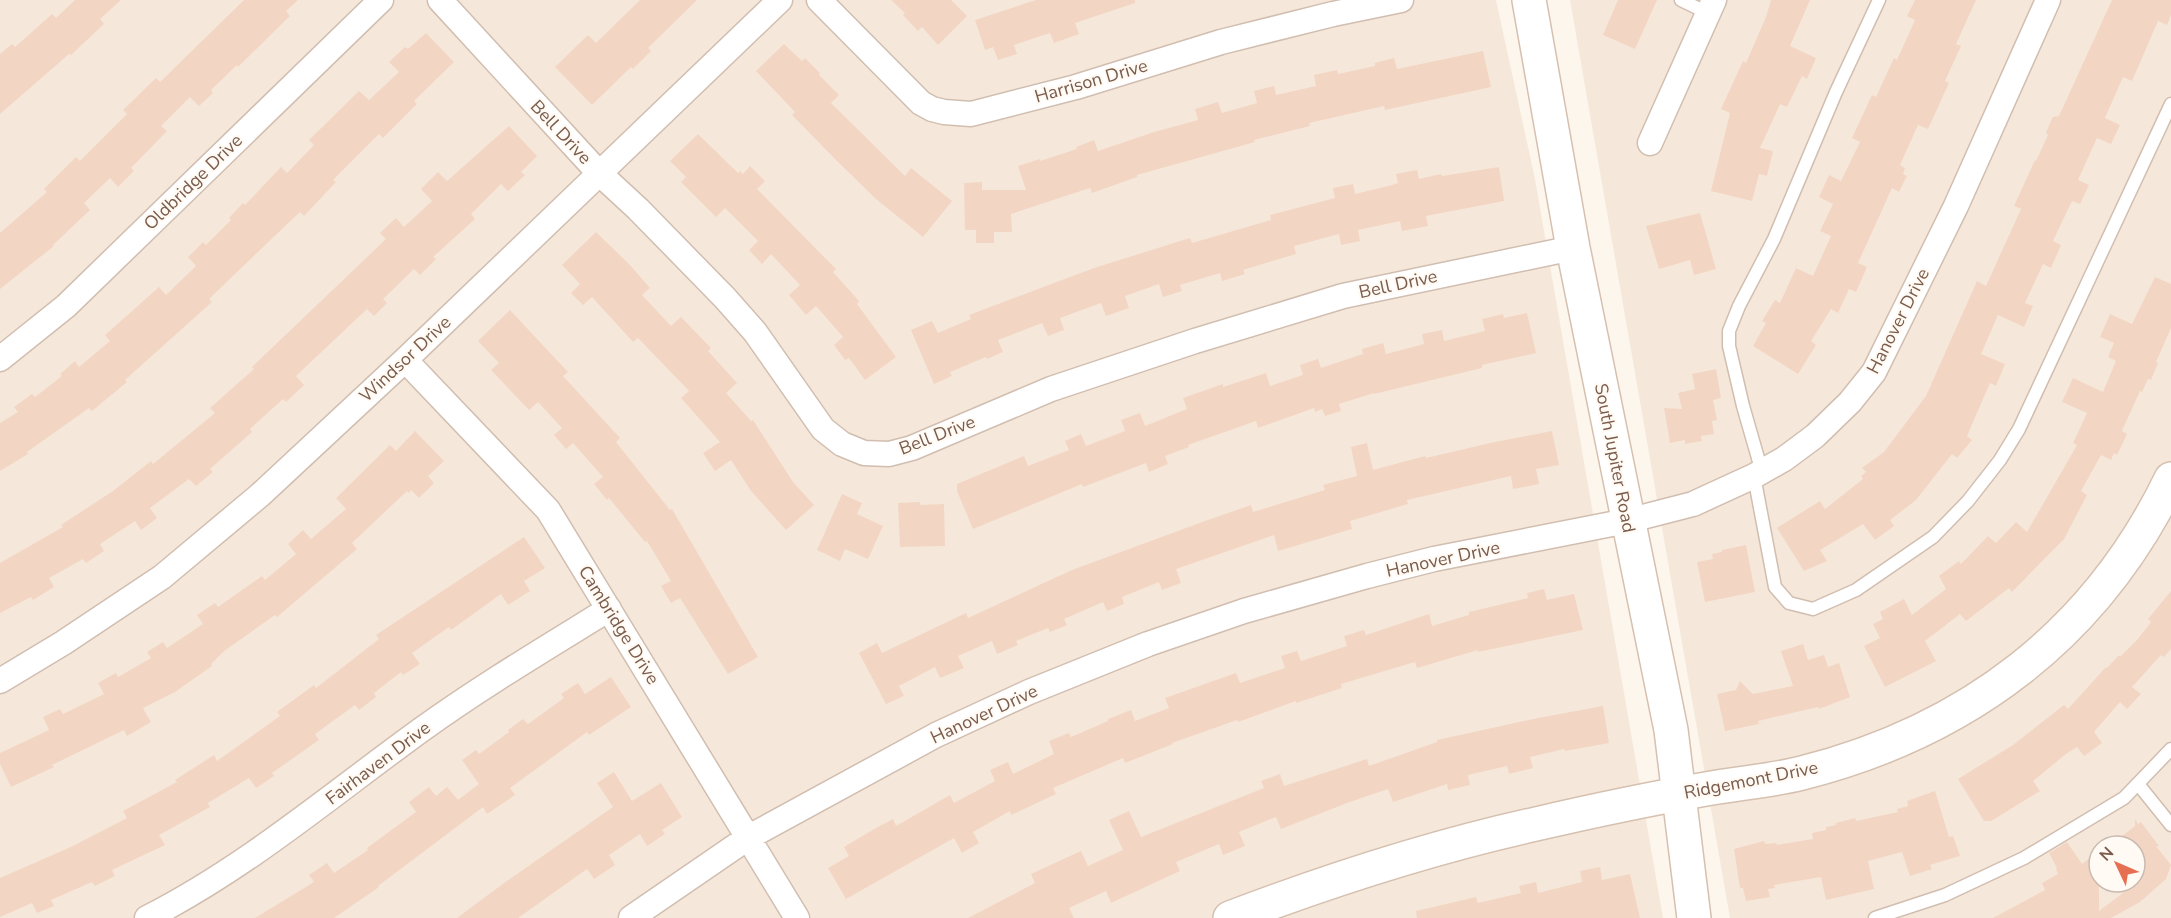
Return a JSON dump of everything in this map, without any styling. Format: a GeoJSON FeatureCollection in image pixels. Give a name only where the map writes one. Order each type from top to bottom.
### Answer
{"type":"FeatureCollection","features":[{"type":"Feature","properties":{"kind":"street","name":"Oldbridge Drive"},"geometry":{"type":"LineString","coordinates":[[0,359],[66,306],[381,0]]}},
{"type":"Feature","properties":{"kind":"street","name":"Bell Drive"},"geometry":{"type":"LineString","coordinates":[[440,0],[600,174],[646,217],[725,298],[755,332],[823,429],[842,444],[864,453],[889,454],[912,448],[1052,389],[1195,341],[1343,296],[1573,248]]}},
{"type":"Feature","properties":{"kind":"street","name":"Windsor Drive"},"geometry":{"type":"LineString","coordinates":[[0,681],[63,643],[170,571],[260,495],[405,360],[780,0]]}},
{"type":"Feature","properties":{"kind":"street","name":"Harrison Drive"},"geometry":{"type":"LineString","coordinates":[[819,0],[921,103],[944,112],[970,114],[1076,87],[1221,42],[1401,0]]}},
{"type":"Feature","properties":{"kind":"street","name":"South Jupiter Road"},"geometry":{"type":"LineString","coordinates":[[1529,0],[1573,248],[1671,730],[1694,918]]}},
{"type":"Feature","properties":{"kind":"street","name":"Hanover Drive"},"geometry":{"type":"LineString","coordinates":[[631,918],[749,837],[936,735],[1029,692],[1148,644],[1244,611],[1367,576],[1434,559],[1627,520],[1693,504],[1758,474],[1815,436],[1850,402],[1874,372],[1956,206],[2048,0]]}},
{"type":"Feature","properties":{"kind":"street"},"geometry":{"type":"LineString","coordinates":[[1650,143],[1711,6]]}},
{"type":"Feature","properties":{"kind":"street","name":"Cambridge Drive"},"geometry":{"type":"LineString","coordinates":[[405,360],[548,510],[797,918]]}},
{"type":"Feature","properties":{"kind":"street","name":"Ridgemont Drive"},"geometry":{"type":"LineString","coordinates":[[1230,918],[1300,891],[1374,867],[1533,824],[1678,794],[1802,773],[1867,753],[1912,735],[1958,712],[2021,669],[2061,634],[2111,578],[2130,552],[2171,479]]}},
{"type":"Feature","properties":{"kind":"street","name":"Fairhaven Drive"},"geometry":{"type":"LineString","coordinates":[[147,918],[229,872],[292,828],[431,723],[496,678],[609,609]]}},
{"type":"Feature","properties":{"kind":"lane"},"geometry":{"type":"LineString","coordinates":[[1682,0],[1711,6]]}},
{"type":"Feature","properties":{"kind":"lane"},"geometry":{"type":"LineString","coordinates":[[1879,0],[1836,92],[1774,240],[1739,306],[1730,331],[1729,346],[1758,474],[1774,587],[1789,603],[1813,609],[1856,590],[1933,537],[1968,501],[2000,460],[2019,429],[2171,104]]}},
{"type":"Feature","properties":{"kind":"lane"},"geometry":{"type":"LineString","coordinates":[[1875,918],[1945,895],[2024,858],[2124,798],[2171,749]]}},
{"type":"Feature","properties":{"kind":"lane"},"geometry":{"type":"LineString","coordinates":[[2138,784],[2171,825]]}},
{"type":"Feature","properties":{"kind":"shaded area"},"geometry":{"type":"Polygon","coordinates":[[[0,0],[1496,0],[1535,179],[1663,918],[0,918],[0,0]]]}},
{"type":"Feature","properties":{"kind":"shaded area"},"geometry":{"type":"Polygon","coordinates":[[[1570,0],[2171,0],[2171,918],[1730,918],[1570,0]]]}},
{"type":"Feature","properties":{"kind":"building"},"geometry":{"type":"Polygon","coordinates":[[[75,0],[121,0],[100,19],[104,24],[71,55],[69,54],[0,114],[0,54],[12,44],[15,47],[52,14],[56,18],[75,0]]]}},
{"type":"Feature","properties":{"kind":"building"},"geometry":{"type":"Polygon","coordinates":[[[244,0],[298,0],[286,11],[290,16],[211,90],[213,93],[199,106],[190,97],[161,126],[167,131],[131,168],[134,171],[118,187],[110,178],[84,203],[90,210],[54,246],[0,289],[0,233],[47,192],[44,189],[76,157],[80,161],[127,114],[123,110],[156,78],[160,82],[244,0]]]}},
{"type":"Feature","properties":{"kind":"building"},"geometry":{"type":"Polygon","coordinates":[[[640,0],[697,0],[648,48],[651,51],[633,69],[631,67],[592,105],[555,67],[588,35],[596,43],[640,0]]]}},
{"type":"Feature","properties":{"kind":"building"},"geometry":{"type":"Polygon","coordinates":[[[891,0],[951,0],[967,16],[938,45],[922,27],[918,31],[903,15],[905,13],[891,0]]]}},
{"type":"Feature","properties":{"kind":"building"},"geometry":{"type":"Polygon","coordinates":[[[1036,0],[1135,0],[1135,3],[1075,23],[1079,34],[1054,43],[1050,33],[1014,45],[1017,54],[998,60],[993,47],[985,50],[975,20],[1036,0]]]}},
{"type":"Feature","properties":{"kind":"building"},"geometry":{"type":"Polygon","coordinates":[[[1618,0],[1657,0],[1635,49],[1603,35],[1618,0]]]}},
{"type":"Feature","properties":{"kind":"building"},"geometry":{"type":"Polygon","coordinates":[[[1771,0],[1810,0],[1790,46],[1816,58],[1807,79],[1802,76],[1787,107],[1780,104],[1760,148],[1773,151],[1767,176],[1759,174],[1752,201],[1711,191],[1730,113],[1721,109],[1743,61],[1746,63],[1771,0]]]}},
{"type":"Feature","properties":{"kind":"building"},"geometry":{"type":"Polygon","coordinates":[[[1915,0],[1976,0],[1956,44],[1961,46],[1945,81],[1949,83],[1928,129],[1918,125],[1900,165],[1905,168],[1903,174],[1907,176],[1899,192],[1892,188],[1858,263],[1867,267],[1856,292],[1849,289],[1838,313],[1831,309],[1811,341],[1816,345],[1798,374],[1753,346],[1766,323],[1762,321],[1775,300],[1780,303],[1796,268],[1813,276],[1831,236],[1820,231],[1833,204],[1819,197],[1829,175],[1841,181],[1860,142],[1852,138],[1872,95],[1876,97],[1894,58],[1897,60],[1915,20],[1907,16],[1915,0]]]}},
{"type":"Feature","properties":{"kind":"building"},"geometry":{"type":"Polygon","coordinates":[[[2112,0],[2171,0],[2171,15],[2167,25],[2158,21],[2132,81],[2123,77],[2105,118],[2120,125],[2111,144],[2097,138],[2078,180],[2089,185],[2080,204],[2072,201],[2053,241],[2061,245],[2051,268],[2043,264],[2025,303],[2033,306],[2024,327],[1998,315],[1981,354],[2005,364],[1996,386],[1990,383],[1967,436],[1972,440],[1957,458],[1952,454],[1916,500],[1890,520],[1894,526],[1875,540],[1863,524],[1820,550],[1827,561],[1804,571],[1777,528],[1820,501],[1825,509],[1863,479],[1861,476],[1866,472],[1862,468],[1884,452],[1926,396],[1977,281],[1986,286],[2021,209],[2014,206],[2048,135],[2046,133],[2050,123],[2053,117],[2059,116],[2112,0]]]}},
{"type":"Feature","properties":{"kind":"building"},"geometry":{"type":"Polygon","coordinates":[[[426,33],[454,62],[414,101],[417,104],[383,138],[379,134],[333,180],[336,182],[304,216],[300,212],[209,299],[212,302],[125,380],[127,382],[92,411],[89,408],[27,452],[28,454],[0,471],[0,423],[18,412],[14,407],[32,394],[35,397],[62,376],[60,374],[75,361],[79,367],[110,341],[105,335],[159,287],[166,295],[196,266],[188,257],[203,242],[206,245],[231,220],[229,218],[243,203],[245,205],[281,167],[287,173],[314,145],[309,140],[359,91],[369,100],[399,72],[389,62],[405,47],[408,49],[426,33]]]}},
{"type":"Feature","properties":{"kind":"building"},"geometry":{"type":"Polygon","coordinates":[[[784,44],[802,61],[805,58],[820,73],[819,75],[839,95],[831,103],[905,176],[911,168],[952,201],[923,237],[876,199],[836,160],[792,115],[795,112],[756,71],[784,44]]]}},
{"type":"Feature","properties":{"kind":"building"},"geometry":{"type":"Polygon","coordinates":[[[1483,51],[1491,87],[1385,110],[1384,106],[1309,123],[1310,126],[1137,175],[1137,177],[1092,193],[1090,188],[1011,214],[1012,232],[994,232],[994,243],[976,243],[976,230],[965,230],[964,183],[982,182],[982,190],[1026,190],[1018,166],[1077,149],[1076,147],[1094,140],[1098,151],[1198,120],[1195,109],[1218,102],[1222,113],[1257,103],[1254,91],[1274,86],[1276,95],[1316,86],[1314,75],[1337,70],[1338,74],[1375,66],[1375,63],[1394,58],[1397,69],[1483,51]]]}},
{"type":"Feature","properties":{"kind":"building"},"geometry":{"type":"Polygon","coordinates":[[[509,126],[537,156],[521,172],[525,175],[508,191],[501,184],[471,214],[475,219],[433,257],[436,259],[420,275],[414,269],[383,299],[387,303],[374,316],[367,309],[296,376],[304,385],[286,402],[283,399],[250,429],[252,432],[210,469],[213,472],[196,486],[189,479],[150,508],[157,518],[141,530],[135,521],[100,544],[104,551],[86,563],[83,559],[49,578],[54,587],[33,600],[31,597],[0,613],[0,563],[63,527],[61,525],[113,491],[151,461],[153,464],[215,413],[210,408],[254,369],[252,367],[386,239],[380,233],[396,218],[404,227],[432,201],[421,189],[438,172],[447,181],[509,126]]]}},
{"type":"Feature","properties":{"kind":"building"},"geometry":{"type":"Polygon","coordinates":[[[698,134],[738,173],[740,171],[743,174],[750,166],[765,181],[757,189],[836,269],[833,272],[859,301],[857,304],[896,357],[865,380],[849,358],[845,360],[834,345],[843,337],[816,306],[806,315],[789,295],[800,285],[771,254],[762,264],[749,250],[758,241],[725,208],[716,217],[681,182],[686,177],[670,161],[698,134]]]}},
{"type":"Feature","properties":{"kind":"building"},"geometry":{"type":"Polygon","coordinates":[[[1499,167],[1504,201],[1426,216],[1428,226],[1402,231],[1400,221],[1358,230],[1360,241],[1341,245],[1339,234],[1294,246],[1296,254],[1243,270],[1245,274],[1222,281],[1220,273],[1180,285],[1182,291],[1163,297],[1159,284],[1125,296],[1129,308],[1106,316],[1101,303],[1060,318],[1064,330],[1048,336],[1042,323],[998,340],[1003,352],[950,372],[952,376],[934,384],[911,330],[932,321],[938,333],[971,319],[969,315],[1094,268],[1190,238],[1192,243],[1271,220],[1270,215],[1335,198],[1333,188],[1353,184],[1355,194],[1398,183],[1396,174],[1417,170],[1419,179],[1499,167]]]}},
{"type":"Feature","properties":{"kind":"building"},"geometry":{"type":"Polygon","coordinates":[[[1700,213],[1716,269],[1694,275],[1690,260],[1659,269],[1646,226],[1700,213]]]}},
{"type":"Feature","properties":{"kind":"building"},"geometry":{"type":"Polygon","coordinates":[[[596,232],[650,288],[642,295],[671,326],[681,317],[711,348],[708,351],[737,383],[726,393],[751,421],[753,420],[793,482],[814,505],[786,530],[751,491],[731,460],[715,471],[703,453],[720,442],[681,398],[689,391],[638,338],[633,342],[592,297],[583,305],[571,293],[580,284],[562,265],[596,232]]]}},
{"type":"Feature","properties":{"kind":"building"},"geometry":{"type":"Polygon","coordinates":[[[2155,277],[2171,284],[2171,328],[2151,380],[2148,379],[2142,392],[2140,391],[2122,431],[2127,434],[2117,455],[2114,453],[2111,460],[2101,455],[2081,491],[2087,495],[2064,539],[2012,592],[2009,588],[1966,621],[1960,614],[1925,641],[1936,661],[1885,687],[1864,646],[1880,638],[1873,624],[1883,619],[1880,612],[1904,599],[1912,615],[1946,589],[1939,576],[1959,561],[1961,564],[1988,536],[1996,543],[2016,522],[2027,532],[2077,445],[2073,443],[2087,413],[2062,402],[2073,378],[2103,392],[2116,361],[2108,357],[2114,343],[2100,337],[2110,314],[2132,324],[2155,277]]]}},
{"type":"Feature","properties":{"kind":"building"},"geometry":{"type":"Polygon","coordinates":[[[510,310],[568,372],[563,376],[620,438],[616,442],[670,510],[672,509],[758,657],[728,674],[680,598],[671,603],[661,586],[671,581],[647,541],[645,542],[609,498],[607,500],[594,484],[603,477],[573,443],[566,449],[554,435],[562,428],[538,402],[529,410],[491,370],[499,363],[478,341],[510,310]]]}},
{"type":"Feature","properties":{"kind":"building"},"geometry":{"type":"Polygon","coordinates":[[[1527,313],[1536,353],[1374,393],[1339,404],[1341,411],[1325,416],[1322,409],[1315,412],[1314,408],[1258,428],[1256,421],[1188,445],[1189,447],[1165,456],[1168,464],[1149,472],[1146,463],[1083,487],[1082,484],[973,529],[957,491],[957,484],[1024,456],[1028,466],[1069,450],[1065,441],[1081,434],[1086,446],[1125,431],[1121,420],[1140,413],[1145,426],[1187,409],[1183,398],[1223,384],[1223,387],[1266,373],[1270,386],[1303,375],[1300,365],[1318,359],[1321,368],[1363,354],[1362,349],[1383,343],[1386,354],[1424,344],[1422,334],[1442,330],[1444,341],[1485,331],[1482,319],[1503,314],[1504,318],[1527,313]]]}},
{"type":"Feature","properties":{"kind":"building"},"geometry":{"type":"Polygon","coordinates":[[[1716,369],[1721,398],[1713,400],[1717,420],[1712,421],[1714,434],[1701,436],[1702,441],[1685,444],[1685,440],[1670,443],[1664,408],[1682,409],[1678,393],[1695,389],[1692,374],[1716,369]]]}},
{"type":"Feature","properties":{"kind":"building"},"geometry":{"type":"Polygon","coordinates":[[[415,431],[444,461],[428,476],[434,483],[419,498],[411,490],[409,493],[407,491],[352,543],[357,549],[277,617],[275,615],[224,651],[211,664],[212,666],[175,692],[143,708],[151,722],[127,736],[124,730],[11,787],[0,764],[0,753],[49,730],[43,717],[60,709],[63,714],[104,694],[98,683],[116,673],[118,677],[151,658],[147,652],[163,642],[167,648],[203,624],[197,615],[215,603],[218,607],[262,576],[265,580],[296,554],[288,544],[303,530],[311,539],[346,509],[336,498],[390,445],[396,451],[415,431]]]}},
{"type":"Feature","properties":{"kind":"building"},"geometry":{"type":"Polygon","coordinates":[[[1552,431],[1559,465],[1536,469],[1539,484],[1513,489],[1511,476],[1407,500],[1408,504],[1350,521],[1352,529],[1278,551],[1274,535],[1176,569],[1181,583],[1162,590],[1159,582],[1122,597],[1124,604],[1107,611],[1103,602],[1064,619],[1067,625],[1050,632],[1048,628],[1016,641],[1018,645],[997,654],[992,641],[958,656],[964,668],[940,678],[935,667],[899,686],[904,696],[886,704],[859,653],[877,643],[882,653],[966,613],[968,618],[1072,570],[1205,521],[1251,505],[1253,512],[1325,490],[1323,485],[1357,476],[1351,447],[1367,443],[1373,470],[1425,456],[1426,458],[1552,431]]]}},
{"type":"Feature","properties":{"kind":"building"},"geometry":{"type":"Polygon","coordinates":[[[842,494],[862,503],[857,514],[883,526],[868,559],[845,549],[840,561],[817,550],[842,494]]]}},
{"type":"Feature","properties":{"kind":"building"},"geometry":{"type":"Polygon","coordinates":[[[920,502],[920,505],[944,504],[945,546],[900,547],[898,503],[920,502]]]}},
{"type":"Feature","properties":{"kind":"building"},"geometry":{"type":"Polygon","coordinates":[[[524,537],[545,568],[524,581],[530,591],[508,605],[501,594],[451,630],[449,627],[412,653],[420,664],[403,675],[401,672],[374,693],[376,697],[359,710],[355,705],[315,734],[319,740],[272,773],[274,776],[256,788],[249,778],[208,803],[210,807],[159,835],[165,845],[112,870],[115,876],[95,886],[92,882],[51,900],[54,906],[37,913],[32,903],[0,917],[0,878],[73,846],[127,818],[123,811],[177,782],[175,780],[214,755],[217,761],[280,716],[277,712],[314,685],[316,688],[379,639],[376,635],[524,537]]]}},
{"type":"Feature","properties":{"kind":"building"},"geometry":{"type":"Polygon","coordinates":[[[1746,545],[1755,592],[1705,602],[1697,562],[1713,559],[1712,554],[1722,552],[1722,550],[1746,545]]]}},
{"type":"Feature","properties":{"kind":"building"},"geometry":{"type":"Polygon","coordinates":[[[1544,589],[1547,600],[1574,594],[1583,630],[1478,652],[1478,650],[1417,668],[1415,662],[1341,684],[1342,688],[1296,703],[1296,701],[1238,722],[1237,720],[1172,743],[1125,763],[1123,758],[1053,788],[1056,794],[1011,815],[1010,811],[973,832],[979,843],[962,853],[954,838],[846,899],[828,868],[849,856],[844,847],[876,828],[893,819],[896,826],[950,795],[954,803],[995,781],[990,770],[1008,762],[1013,774],[1054,754],[1049,741],[1069,733],[1071,737],[1131,710],[1135,721],[1169,708],[1165,698],[1236,673],[1240,683],[1285,668],[1281,656],[1297,651],[1301,661],[1347,646],[1344,636],[1364,630],[1366,635],[1429,614],[1432,626],[1469,615],[1469,612],[1528,598],[1527,593],[1544,589]]]}},
{"type":"Feature","properties":{"kind":"building"},"geometry":{"type":"Polygon","coordinates":[[[2171,591],[2171,649],[2164,657],[2161,655],[2132,687],[2141,694],[2127,709],[2120,702],[2094,732],[2102,743],[2084,756],[2077,747],[2066,754],[2033,781],[2040,791],[1991,821],[1984,821],[1958,779],[2013,745],[2064,705],[2068,709],[2106,667],[2137,640],[2151,622],[2148,619],[2171,591]]]}},
{"type":"Feature","properties":{"kind":"building"},"geometry":{"type":"Polygon","coordinates":[[[1803,644],[1808,660],[1824,655],[1828,667],[1839,663],[1850,697],[1819,709],[1818,707],[1758,721],[1759,724],[1725,731],[1717,694],[1736,690],[1740,681],[1753,694],[1793,686],[1781,651],[1803,644]]]}},
{"type":"Feature","properties":{"kind":"building"},"geometry":{"type":"Polygon","coordinates":[[[611,677],[631,707],[589,735],[587,732],[510,788],[515,795],[487,814],[483,807],[379,887],[334,918],[255,918],[314,882],[309,875],[327,863],[334,873],[368,850],[367,848],[416,812],[409,802],[429,787],[436,796],[447,787],[458,800],[479,784],[462,760],[476,750],[479,754],[523,719],[528,724],[564,698],[561,694],[578,683],[585,694],[611,677]]]}},
{"type":"Feature","properties":{"kind":"building"},"geometry":{"type":"Polygon","coordinates":[[[1603,706],[1609,743],[1565,751],[1564,749],[1530,757],[1533,768],[1509,774],[1507,766],[1468,775],[1470,785],[1448,790],[1447,784],[1393,802],[1388,789],[1281,829],[1276,817],[1239,832],[1245,846],[1223,855],[1219,844],[1176,862],[1180,871],[1111,903],[1106,891],[1069,908],[1074,918],[968,918],[1035,883],[1031,874],[1081,851],[1088,866],[1123,850],[1109,820],[1129,811],[1141,837],[1264,788],[1261,781],[1280,774],[1284,786],[1367,759],[1369,766],[1437,742],[1437,740],[1603,706]]]}},
{"type":"Feature","properties":{"kind":"building"},"geometry":{"type":"Polygon","coordinates":[[[614,772],[632,801],[661,783],[682,817],[662,830],[665,834],[647,846],[640,834],[609,855],[615,865],[594,879],[587,869],[518,918],[457,918],[613,807],[597,783],[614,772]]]}},
{"type":"Feature","properties":{"kind":"building"},"geometry":{"type":"Polygon","coordinates":[[[1935,791],[1949,837],[1953,836],[1960,856],[1930,865],[1932,869],[1910,876],[1902,852],[1868,861],[1874,889],[1826,900],[1821,877],[1774,885],[1775,888],[1768,889],[1770,897],[1746,901],[1743,888],[1740,888],[1734,849],[1764,841],[1765,844],[1776,843],[1777,845],[1813,839],[1812,833],[1826,830],[1826,827],[1836,825],[1836,823],[1898,812],[1897,809],[1908,806],[1907,801],[1935,791]]]}},
{"type":"Feature","properties":{"kind":"building"},"geometry":{"type":"Polygon","coordinates":[[[2135,819],[2138,824],[2141,822],[2171,865],[2166,879],[2140,902],[2111,918],[1993,918],[2045,890],[2042,883],[2058,874],[2049,853],[2067,842],[2082,864],[2087,860],[2087,894],[2099,894],[2099,911],[2122,894],[2147,894],[2147,834],[2125,834],[2135,826],[2135,819]]]}},
{"type":"Feature","properties":{"kind":"building"},"geometry":{"type":"Polygon","coordinates":[[[1600,867],[1602,880],[1630,874],[1640,918],[1417,918],[1416,911],[1476,897],[1478,903],[1521,893],[1519,886],[1536,882],[1538,893],[1582,882],[1580,871],[1600,867]]]}}]}
